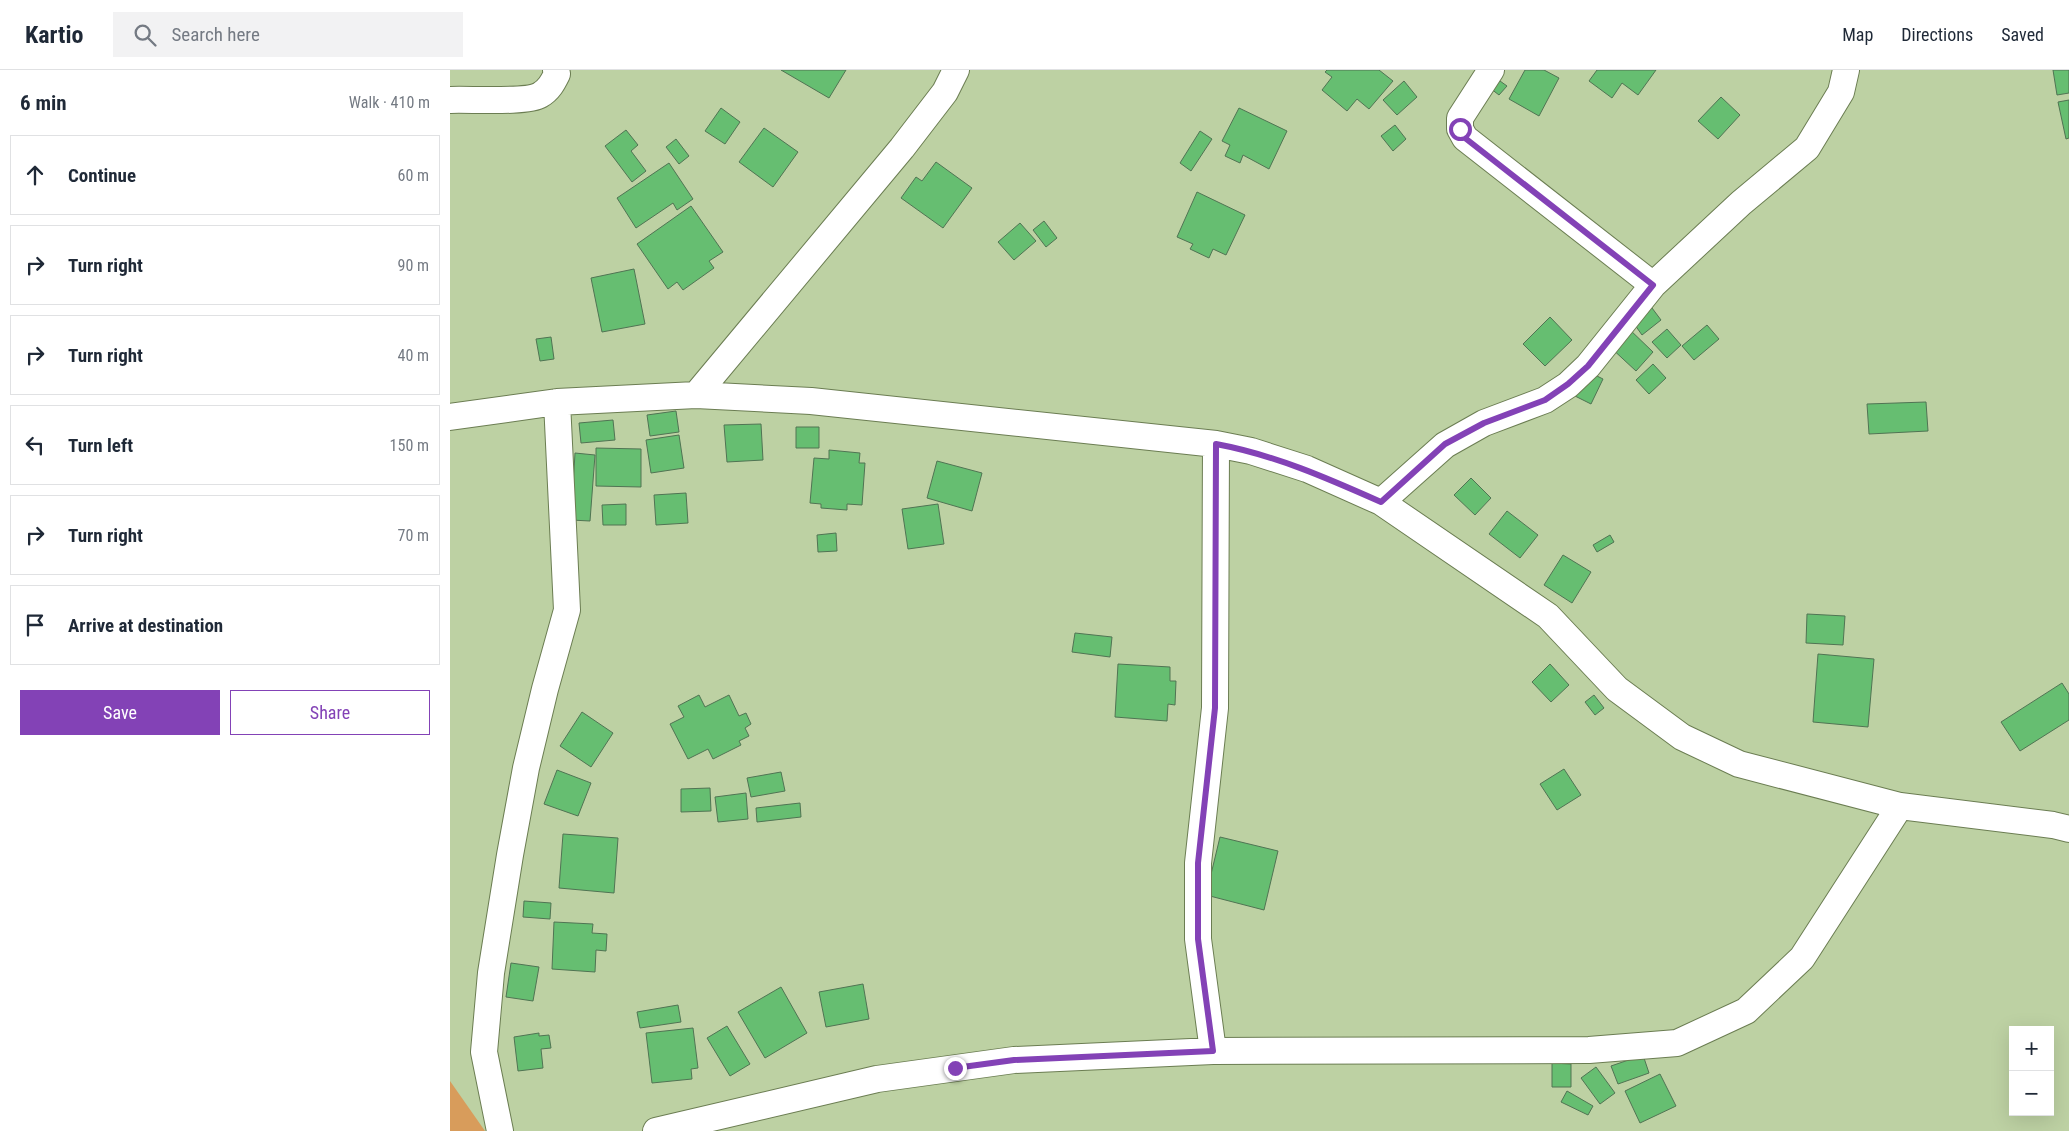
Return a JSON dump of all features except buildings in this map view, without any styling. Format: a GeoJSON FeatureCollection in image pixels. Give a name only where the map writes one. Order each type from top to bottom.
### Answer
{"type":"FeatureCollection","features":[{"type":"Feature","properties":{"kind":"street"},"geometry":{"type":"LineString","coordinates":[[450,100],[520,99],[539,96],[550,87],[557,74],[556,70]]}},
{"type":"Feature","properties":{"kind":"street"},"geometry":{"type":"LineString","coordinates":[[696,395],[902,148],[945,92],[956,70]]}},
{"type":"Feature","properties":{"kind":"street"},"geometry":{"type":"LineString","coordinates":[[1491,70],[1460,118],[1460,129],[1465,138],[1653,285]]}},
{"type":"Feature","properties":{"kind":"street"},"geometry":{"type":"LineString","coordinates":[[1381,502],[1445,444],[1484,423],[1545,400],[1568,384],[1588,366],[1653,285],[1741,204],[1807,148],[1841,92],[1846,70]]}},
{"type":"Feature","properties":{"kind":"street"},"geometry":{"type":"LineString","coordinates":[[450,417],[556,402],[696,395],[810,401],[1216,444],[1251,451],[1307,470],[1381,502],[1548,616],[1617,689],[1682,737],[1739,764],[1900,806],[2053,825],[2069,829]]}},
{"type":"Feature","properties":{"kind":"street"},"geometry":{"type":"LineString","coordinates":[[500,1131],[484,1052],[491,973],[526,768],[567,610],[556,402]]}},
{"type":"Feature","properties":{"kind":"street"},"geometry":{"type":"LineString","coordinates":[[1213,1051],[1198,939],[1198,863],[1215,708],[1216,444]]}},
{"type":"Feature","properties":{"kind":"street"},"geometry":{"type":"LineString","coordinates":[[656,1131],[877,1079],[1014,1060],[1213,1051],[1590,1050],[1677,1043],[1746,1011],[1802,958],[1900,806]]}},
{"type":"Feature","properties":{"kind":"shaded area"},"geometry":{"type":"Polygon","coordinates":[[[450,1081],[485,1131],[450,1131],[450,1081]]]}},
{"type":"Feature","properties":{"kind":"route"},"geometry":{"type":"LineString","coordinates":[[955,1068],[1014,1060],[1213,1051],[1198,939],[1198,863],[1215,708],[1216,444],[1251,451],[1307,470],[1381,502],[1445,444],[1484,423],[1545,400],[1568,384],[1588,366],[1653,285],[1465,138],[1460,129]]}}]}
